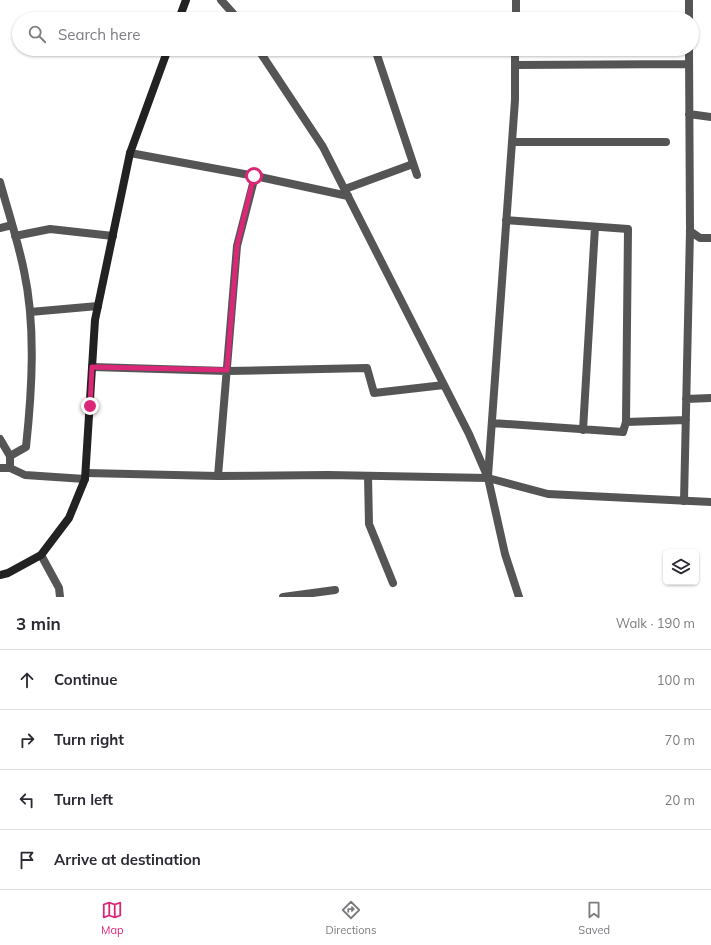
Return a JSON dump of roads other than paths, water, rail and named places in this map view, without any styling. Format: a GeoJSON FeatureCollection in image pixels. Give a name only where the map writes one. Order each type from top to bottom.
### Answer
{"type":"FeatureCollection","features":[{"type":"Feature","properties":{"kind":"main road"},"geometry":{"type":"LineString","coordinates":[[182,12],[186,0]]}},
{"type":"Feature","properties":{"kind":"main road"},"geometry":{"type":"LineString","coordinates":[[0,575],[8,573],[42,554],[69,518],[85,476],[95,320],[130,152],[165,56]]}},
{"type":"Feature","properties":{"kind":"street"},"geometry":{"type":"LineString","coordinates":[[221,0],[232,12]]}},
{"type":"Feature","properties":{"kind":"street"},"geometry":{"type":"LineString","coordinates":[[516,0],[516,12]]}},
{"type":"Feature","properties":{"kind":"street"},"geometry":{"type":"LineString","coordinates":[[689,0],[689,12]]}},
{"type":"Feature","properties":{"kind":"street"},"geometry":{"type":"LineString","coordinates":[[263,56],[323,147],[469,434],[488,478],[505,554],[519,597]]}},
{"type":"Feature","properties":{"kind":"street"},"geometry":{"type":"LineString","coordinates":[[377,56],[417,175]]}},
{"type":"Feature","properties":{"kind":"street"},"geometry":{"type":"LineString","coordinates":[[488,478],[512,142],[516,56]]}},
{"type":"Feature","properties":{"kind":"street"},"geometry":{"type":"LineString","coordinates":[[684,501],[690,231],[689,56]]}},
{"type":"Feature","properties":{"kind":"street"},"geometry":{"type":"LineString","coordinates":[[515,65],[689,64]]}},
{"type":"Feature","properties":{"kind":"street"},"geometry":{"type":"LineString","coordinates":[[689,114],[711,117]]}},
{"type":"Feature","properties":{"kind":"street"},"geometry":{"type":"LineString","coordinates":[[512,142],[666,142]]}},
{"type":"Feature","properties":{"kind":"street"},"geometry":{"type":"LineString","coordinates":[[130,152],[346,193],[413,164]]}},
{"type":"Feature","properties":{"kind":"street"},"geometry":{"type":"LineString","coordinates":[[218,476],[237,246],[254,176]]}},
{"type":"Feature","properties":{"kind":"street"},"geometry":{"type":"LineString","coordinates":[[0,182],[24,271],[30,312],[30,404],[26,447],[10,456]]}},
{"type":"Feature","properties":{"kind":"street"},"geometry":{"type":"LineString","coordinates":[[492,423],[623,432],[626,422],[628,229],[506,220]]}},
{"type":"Feature","properties":{"kind":"street"},"geometry":{"type":"LineString","coordinates":[[0,228],[12,225]]}},
{"type":"Feature","properties":{"kind":"street"},"geometry":{"type":"LineString","coordinates":[[583,430],[594,227]]}},
{"type":"Feature","properties":{"kind":"street"},"geometry":{"type":"LineString","coordinates":[[15,236],[50,229],[113,236]]}},
{"type":"Feature","properties":{"kind":"street"},"geometry":{"type":"LineString","coordinates":[[690,231],[700,238],[711,238]]}},
{"type":"Feature","properties":{"kind":"street"},"geometry":{"type":"LineString","coordinates":[[30,312],[98,306]]}},
{"type":"Feature","properties":{"kind":"street"},"geometry":{"type":"LineString","coordinates":[[92,367],[227,370],[367,368],[374,393],[444,385]]}},
{"type":"Feature","properties":{"kind":"street"},"geometry":{"type":"LineString","coordinates":[[686,399],[711,398]]}},
{"type":"Feature","properties":{"kind":"street"},"geometry":{"type":"LineString","coordinates":[[626,422],[686,420]]}},
{"type":"Feature","properties":{"kind":"street"},"geometry":{"type":"LineString","coordinates":[[0,439],[10,456],[10,468]]}},
{"type":"Feature","properties":{"kind":"street"},"geometry":{"type":"LineString","coordinates":[[0,468],[10,468],[25,475],[368,476],[488,478],[548,494],[711,502]]}},
{"type":"Feature","properties":{"kind":"street"},"geometry":{"type":"LineString","coordinates":[[368,476],[369,524],[393,582]]}},
{"type":"Feature","properties":{"kind":"street"},"geometry":{"type":"LineString","coordinates":[[42,554],[59,588],[60,597]]}},
{"type":"Feature","properties":{"kind":"street"},"geometry":{"type":"LineString","coordinates":[[282,597],[335,590]]}}]}
